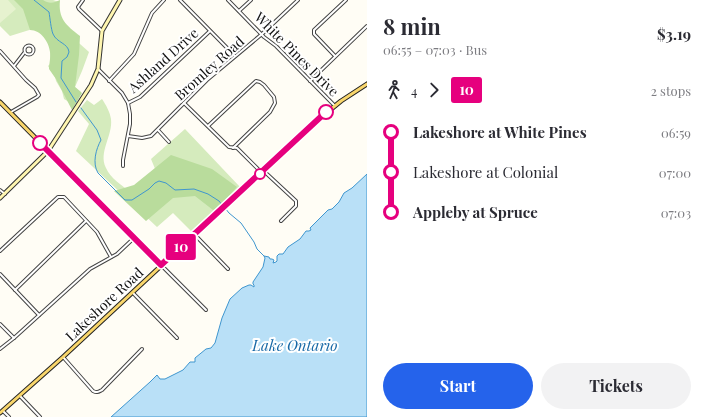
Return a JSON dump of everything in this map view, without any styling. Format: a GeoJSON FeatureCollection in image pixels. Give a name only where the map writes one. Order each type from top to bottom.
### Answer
{"type":"FeatureCollection","features":[{"type":"Feature","properties":{"kind":"main road","name":"Lakeshore Road"},"geometry":{"type":"LineString","coordinates":[[1,412],[62,358],[263,172],[319,118],[367,84]]}},
{"type":"Feature","properties":{"kind":"main road"},"geometry":{"type":"LineString","coordinates":[[0,102],[161,265]]}},
{"type":"Feature","properties":{"kind":"street"},"geometry":{"type":"LineString","coordinates":[[82,0],[78,7],[79,9],[102,31]]}},
{"type":"Feature","properties":{"kind":"street"},"geometry":{"type":"LineString","coordinates":[[0,198],[48,151],[90,85],[98,69],[102,31],[120,0]]}},
{"type":"Feature","properties":{"kind":"street"},"geometry":{"type":"LineString","coordinates":[[109,81],[134,54],[152,13],[164,0]]}},
{"type":"Feature","properties":{"kind":"street"},"geometry":{"type":"LineString","coordinates":[[180,0],[236,56]]}},
{"type":"Feature","properties":{"kind":"street","name":"White Pines Drive"},"geometry":{"type":"LineString","coordinates":[[228,0],[335,106]]}},
{"type":"Feature","properties":{"kind":"street"},"geometry":{"type":"LineString","coordinates":[[239,11],[251,0]]}},
{"type":"Feature","properties":{"kind":"street","name":"Bromley Road"},"geometry":{"type":"LineString","coordinates":[[128,136],[142,138],[151,136],[207,80],[262,34],[298,0]]}},
{"type":"Feature","properties":{"kind":"street"},"geometry":{"type":"LineString","coordinates":[[335,56],[314,34],[314,30],[346,0]]}},
{"type":"Feature","properties":{"kind":"street"},"geometry":{"type":"LineString","coordinates":[[310,81],[367,26]]}},
{"type":"Feature","properties":{"kind":"street","name":"Ashland Drive"},"geometry":{"type":"LineString","coordinates":[[128,103],[140,97],[210,31]]}},
{"type":"Feature","properties":{"kind":"street"},"geometry":{"type":"LineString","coordinates":[[14,66],[25,52],[24,50],[27,46],[33,49],[33,52],[30,54],[25,52]]}},
{"type":"Feature","properties":{"kind":"street"},"geometry":{"type":"LineString","coordinates":[[0,51],[26,80],[36,88],[39,95],[10,113]]}},
{"type":"Feature","properties":{"kind":"street"},"geometry":{"type":"LineString","coordinates":[[98,69],[122,93],[128,103],[130,124],[123,166]]}},
{"type":"Feature","properties":{"kind":"street"},"geometry":{"type":"LineString","coordinates":[[208,126],[256,81],[264,85],[274,97],[275,103],[270,112],[233,148]]}},
{"type":"Feature","properties":{"kind":"street"},"geometry":{"type":"LineString","coordinates":[[184,103],[229,147],[237,148],[258,169],[267,174],[296,201],[296,206],[281,221]]}},
{"type":"Feature","properties":{"kind":"street"},"geometry":{"type":"LineString","coordinates":[[158,130],[169,142]]}},
{"type":"Feature","properties":{"kind":"street"},"geometry":{"type":"LineString","coordinates":[[0,190],[4,194]]}},
{"type":"Feature","properties":{"kind":"street"},"geometry":{"type":"LineString","coordinates":[[0,250],[58,197],[64,197],[97,232],[111,257]]}},
{"type":"Feature","properties":{"kind":"street"},"geometry":{"type":"LineString","coordinates":[[15,290],[86,221]]}},
{"type":"Feature","properties":{"kind":"street"},"geometry":{"type":"LineString","coordinates":[[195,234],[228,269]]}},
{"type":"Feature","properties":{"kind":"street"},"geometry":{"type":"LineString","coordinates":[[0,349],[39,316],[90,269],[119,252],[134,238]]}},
{"type":"Feature","properties":{"kind":"street"},"geometry":{"type":"LineString","coordinates":[[161,265],[206,310]]}},
{"type":"Feature","properties":{"kind":"street"},"geometry":{"type":"LineString","coordinates":[[0,274],[39,316]]}},
{"type":"Feature","properties":{"kind":"street"},"geometry":{"type":"LineString","coordinates":[[132,292],[177,338]]}},
{"type":"Feature","properties":{"kind":"street"},"geometry":{"type":"LineString","coordinates":[[0,324],[14,338]]}},
{"type":"Feature","properties":{"kind":"street"},"geometry":{"type":"LineString","coordinates":[[62,358],[93,391],[98,392],[102,390],[142,349]]}},
{"type":"Feature","properties":{"kind":"street"},"geometry":{"type":"LineString","coordinates":[[20,396],[40,417]]}},
{"type":"Feature","properties":{"kind":"street"},"geometry":{"type":"LineString","coordinates":[[1,412],[9,417]]}},
{"type":"Feature","properties":{"kind":"green space"},"geometry":{"type":"Polygon","coordinates":[[[0,0],[53,0],[59,2],[54,9],[71,36],[89,52],[75,87],[81,92],[74,105],[64,99],[62,91],[48,66],[50,64],[50,44],[39,27],[10,36],[0,26],[0,0]]]}},
{"type":"Feature","properties":{"kind":"green space"},"geometry":{"type":"Polygon","coordinates":[[[0,0],[8,0],[16,9],[0,23],[0,0]]]}},
{"type":"Feature","properties":{"kind":"green space"},"geometry":{"type":"Polygon","coordinates":[[[14,0],[43,0],[52,3],[60,0],[60,12],[64,21],[80,36],[75,87],[82,93],[72,110],[56,79],[49,69],[50,54],[44,37],[38,32],[30,30],[23,9],[14,0]]]}},
{"type":"Feature","properties":{"kind":"green space"},"geometry":{"type":"Polygon","coordinates":[[[102,99],[108,109],[111,119],[104,162],[110,175],[130,192],[158,176],[151,159],[185,129],[240,187],[191,231],[173,213],[157,227],[76,151],[89,124],[78,111],[87,100],[94,105],[102,99]]]}},
{"type":"Feature","properties":{"kind":"green space"},"geometry":{"type":"Polygon","coordinates":[[[171,155],[212,169],[237,187],[218,208],[213,210],[195,196],[173,198],[146,221],[114,191],[134,185],[171,155]]]}},
{"type":"Feature","properties":{"kind":"water","name":"Lake Ontario"},"geometry":{"type":"Polygon","coordinates":[[[367,174],[367,417],[111,417],[157,375],[160,379],[165,379],[183,370],[190,362],[195,362],[195,358],[206,349],[211,348],[215,343],[222,318],[230,299],[242,288],[249,285],[254,287],[253,282],[263,267],[264,256],[274,260],[273,263],[276,262],[279,254],[283,254],[288,247],[300,239],[306,231],[311,230],[310,228],[328,210],[332,209],[339,202],[344,193],[352,188],[367,174]]]}},
{"type":"Feature","properties":{"kind":"waterway"},"geometry":{"type":"LineString","coordinates":[[34,0],[49,12],[53,34],[68,49],[69,52],[67,57],[62,61],[61,78],[76,102]]}},
{"type":"Feature","properties":{"kind":"waterway"},"geometry":{"type":"LineString","coordinates":[[81,108],[97,130],[101,140],[95,156],[96,169],[98,173],[125,200],[132,200],[159,181],[166,183],[175,190],[194,189],[208,194],[219,201],[223,206]]}},
{"type":"Feature","properties":{"kind":"waterway"},"geometry":{"type":"LineString","coordinates":[[225,208],[241,223],[257,249],[264,256]]}},
{"type":"Feature","properties":{"kind":"bus line","name":"10"},"geometry":{"type":"LineString","coordinates":[[40,143],[161,265],[326,112]]}}]}
